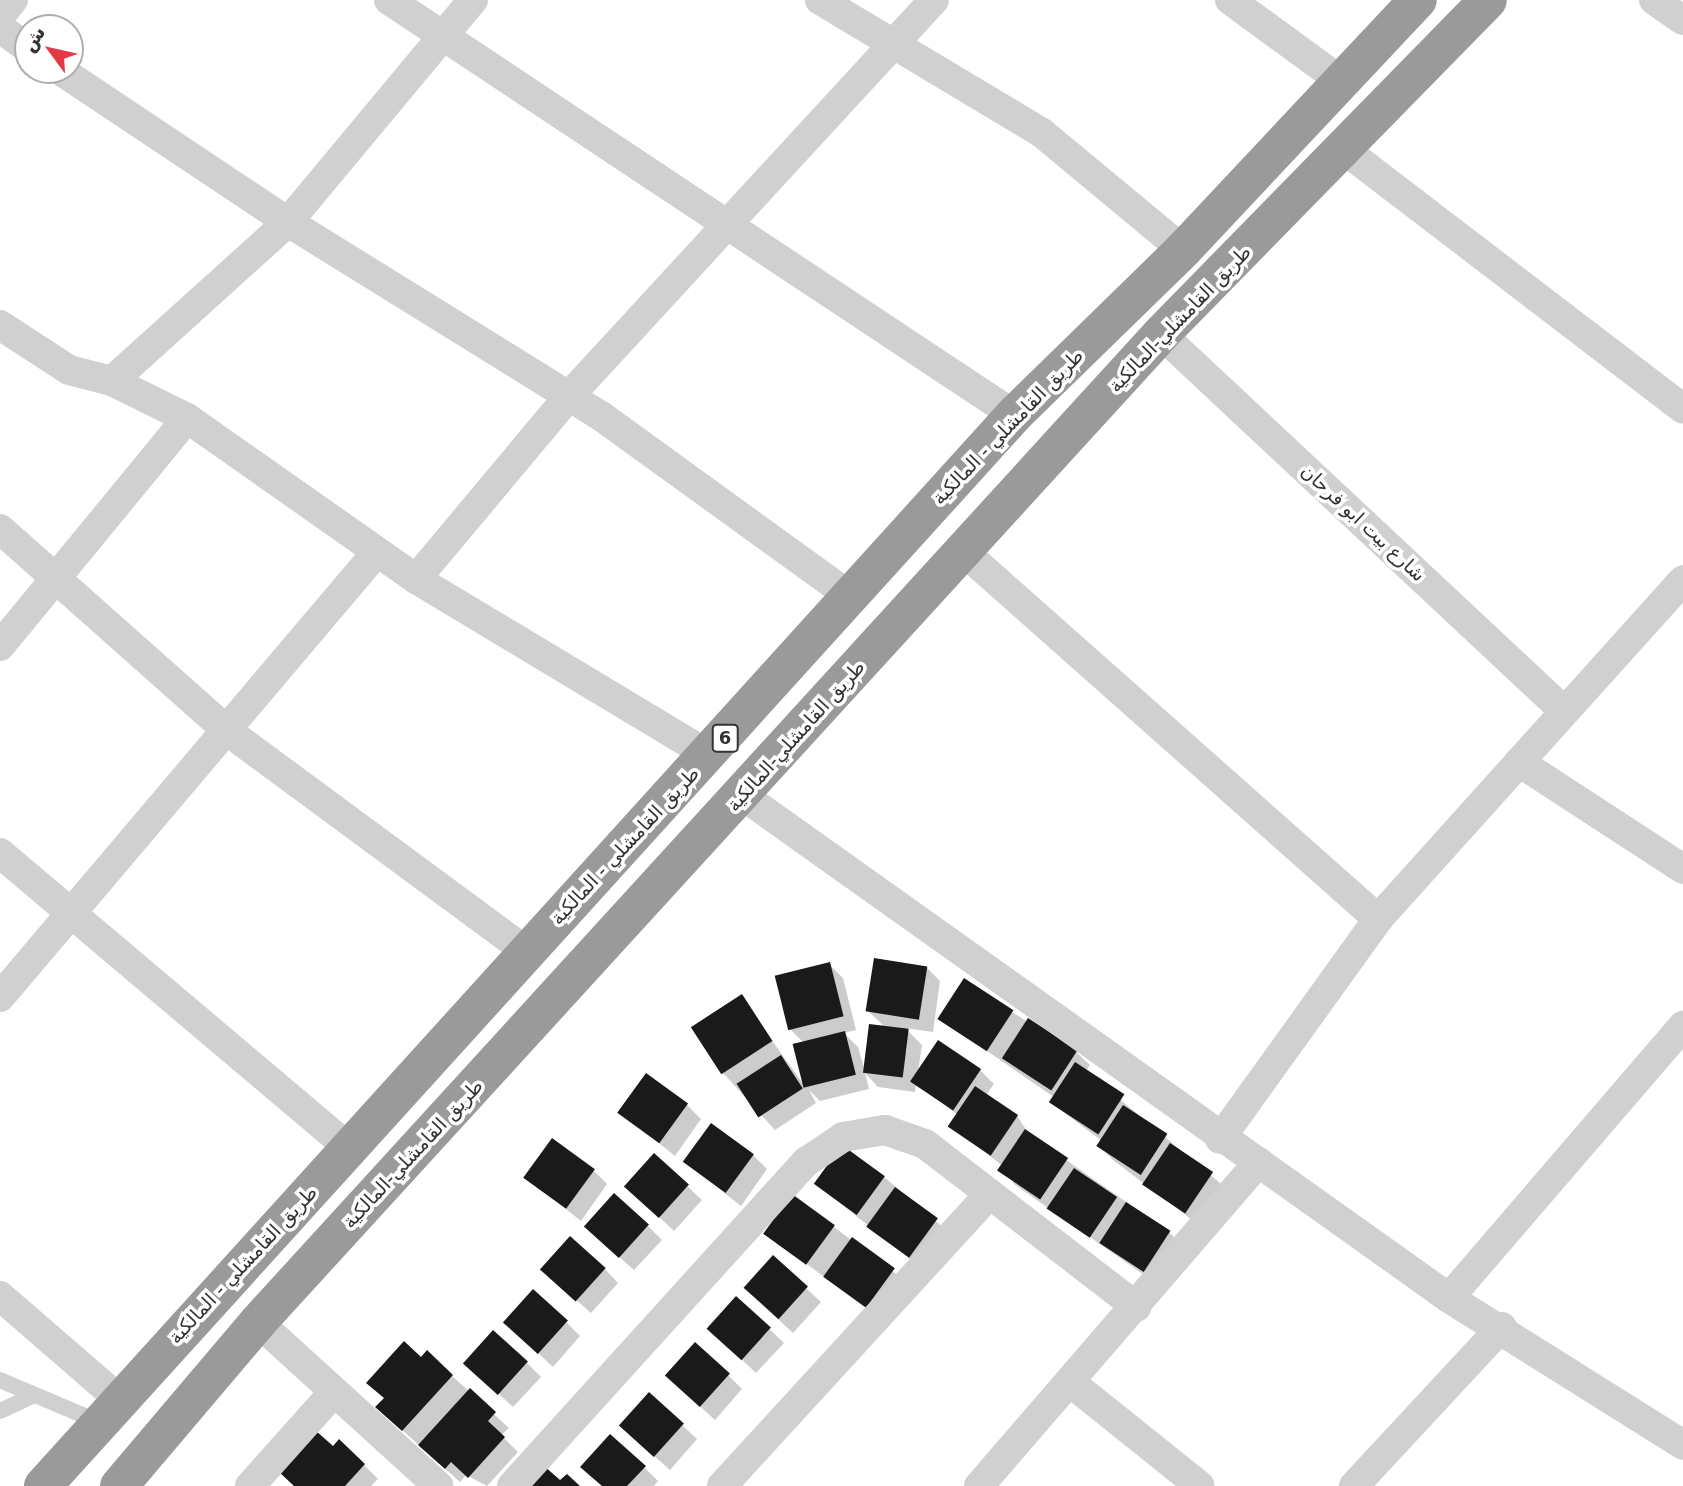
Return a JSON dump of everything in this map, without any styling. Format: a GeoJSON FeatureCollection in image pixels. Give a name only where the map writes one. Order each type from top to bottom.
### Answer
{"type":"FeatureCollection","features":[{"type":"Feature","properties":{"kind":"highway","name":"طريق القامشلي - المالكية"},"geometry":{"type":"LineString","coordinates":[[43,1486],[709,755],[1014,415],[1183,250],[1344,83],[1418,0]]}},
{"type":"Feature","properties":{"kind":"highway","name":"طريق القامشلي-المالكية"},"geometry":{"type":"LineString","coordinates":[[119,1486],[258,1322],[743,795],[1161,334],[1346,151],[1488,0]]}},
{"type":"Feature","properties":{"kind":"highway"},"geometry":{"type":"LineString","coordinates":[[120,1399],[181,1413]]}},
{"type":"Feature","properties":{"kind":"street"},"geometry":{"type":"LineString","coordinates":[[0,16],[13,0]]}},
{"type":"Feature","properties":{"kind":"street"},"geometry":{"type":"LineString","coordinates":[[389,0],[728,222],[1014,415]]}},
{"type":"Feature","properties":{"kind":"street"},"geometry":{"type":"LineString","coordinates":[[112,381],[288,222],[440,33],[473,0]]}},
{"type":"Feature","properties":{"kind":"street"},"geometry":{"type":"LineString","coordinates":[[820,0],[1042,133],[1183,250]]}},
{"type":"Feature","properties":{"kind":"street"},"geometry":{"type":"LineString","coordinates":[[416,579],[570,395],[728,222],[897,47],[934,0]]}},
{"type":"Feature","properties":{"kind":"street"},"geometry":{"type":"LineString","coordinates":[[1230,0],[1344,83]]}},
{"type":"Feature","properties":{"kind":"street"},"geometry":{"type":"LineString","coordinates":[[1654,0],[1683,20]]}},
{"type":"Feature","properties":{"kind":"street"},"geometry":{"type":"LineString","coordinates":[[81,84],[288,222],[570,395],[851,597]]}},
{"type":"Feature","properties":{"kind":"street"},"geometry":{"type":"LineString","coordinates":[[1346,151],[1683,409]]}},
{"type":"Feature","properties":{"kind":"street"},"geometry":{"type":"LineString","coordinates":[[0,325],[69,370],[112,381],[187,418],[416,579],[709,755]]}},
{"type":"Feature","properties":{"kind":"street","name":"شارع بيت ابو فرحان"},"geometry":{"type":"LineString","coordinates":[[1161,334],[1564,711]]}},
{"type":"Feature","properties":{"kind":"street"},"geometry":{"type":"LineString","coordinates":[[0,646],[187,418]]}},
{"type":"Feature","properties":{"kind":"street"},"geometry":{"type":"LineString","coordinates":[[0,529],[226,730],[527,952]]}},
{"type":"Feature","properties":{"kind":"street"},"geometry":{"type":"LineString","coordinates":[[963,551],[1378,919]]}},
{"type":"Feature","properties":{"kind":"street"},"geometry":{"type":"LineString","coordinates":[[0,997],[376,553]]}},
{"type":"Feature","properties":{"kind":"street"},"geometry":{"type":"LineString","coordinates":[[1220,1139],[1378,919],[1683,580]]}},
{"type":"Feature","properties":{"kind":"street"},"geometry":{"type":"LineString","coordinates":[[1518,762],[1683,869]]}},
{"type":"Feature","properties":{"kind":"street"},"geometry":{"type":"LineString","coordinates":[[743,795],[1220,1139],[1259,1163],[1449,1297],[1502,1327],[1683,1445]]}},
{"type":"Feature","properties":{"kind":"street"},"geometry":{"type":"LineString","coordinates":[[0,853],[69,916],[350,1149]]}},
{"type":"Feature","properties":{"kind":"street"},"geometry":{"type":"LineString","coordinates":[[1449,1297],[1683,1026]]}},
{"type":"Feature","properties":{"kind":"street"},"geometry":{"type":"LineString","coordinates":[[512,1486],[806,1161],[843,1138],[885,1130],[925,1144],[1137,1307]]}},
{"type":"Feature","properties":{"kind":"street"},"geometry":{"type":"LineString","coordinates":[[979,1486],[1137,1307],[1259,1163]]}},
{"type":"Feature","properties":{"kind":"street"},"geometry":{"type":"LineString","coordinates":[[722,1486],[989,1194]]}},
{"type":"Feature","properties":{"kind":"street"},"geometry":{"type":"LineString","coordinates":[[0,1296],[120,1399]]}},
{"type":"Feature","properties":{"kind":"street"},"geometry":{"type":"LineString","coordinates":[[258,1322],[438,1486]]}},
{"type":"Feature","properties":{"kind":"street"},"geometry":{"type":"LineString","coordinates":[[1354,1486],[1502,1327]]}},
{"type":"Feature","properties":{"kind":"street"},"geometry":{"type":"LineString","coordinates":[[1070,1382],[1200,1486]]}},
{"type":"Feature","properties":{"kind":"street"},"geometry":{"type":"LineString","coordinates":[[250,1486],[334,1392]]}},
{"type":"Feature","properties":{"kind":"lane"},"geometry":{"type":"LineString","coordinates":[[0,1380],[34,1395],[120,1399]]}},
{"type":"Feature","properties":{"kind":"lane"},"geometry":{"type":"LineString","coordinates":[[0,1411],[34,1395]]}},
{"type":"Feature","properties":{"kind":"building"},"geometry":{"type":"Polygon","coordinates":[[[874,958],[927,966],[919,1020],[866,1011],[874,958]]]}},
{"type":"Feature","properties":{"kind":"building"},"geometry":{"type":"Polygon","coordinates":[[[830,962],[844,1016],[788,1030],[775,976],[830,962]]]}},
{"type":"Feature","properties":{"kind":"building"},"geometry":{"type":"Polygon","coordinates":[[[964,978],[1013,1010],[987,1051],[937,1019],[964,978]]]}},
{"type":"Feature","properties":{"kind":"building"},"geometry":{"type":"Polygon","coordinates":[[[742,994],[772,1041],[721,1074],[691,1027],[742,994]]]}},
{"type":"Feature","properties":{"kind":"building"},"geometry":{"type":"Polygon","coordinates":[[[1028,1018],[1077,1050],[1051,1090],[1002,1058],[1028,1018]]]}},
{"type":"Feature","properties":{"kind":"building"},"geometry":{"type":"Polygon","coordinates":[[[869,1024],[909,1029],[903,1078],[863,1073],[869,1024]]]}},
{"type":"Feature","properties":{"kind":"building"},"geometry":{"type":"Polygon","coordinates":[[[845,1031],[856,1075],[803,1088],[793,1044],[845,1031]]]}},
{"type":"Feature","properties":{"kind":"building"},"geometry":{"type":"Polygon","coordinates":[[[938,1040],[981,1069],[953,1111],[910,1081],[938,1040]]]}},
{"type":"Feature","properties":{"kind":"building"},"geometry":{"type":"Polygon","coordinates":[[[781,1055],[803,1089],[758,1117],[737,1084],[781,1055]]]}},
{"type":"Feature","properties":{"kind":"building"},"geometry":{"type":"Polygon","coordinates":[[[1075,1062],[1124,1094],[1098,1134],[1049,1102],[1075,1062]]]}},
{"type":"Feature","properties":{"kind":"building"},"geometry":{"type":"Polygon","coordinates":[[[646,1073],[688,1104],[659,1143],[617,1113],[646,1073]]]}},
{"type":"Feature","properties":{"kind":"building"},"geometry":{"type":"Polygon","coordinates":[[[975,1086],[1018,1115],[991,1156],[948,1127],[975,1086]]]}},
{"type":"Feature","properties":{"kind":"building"},"geometry":{"type":"Polygon","coordinates":[[[1123,1105],[1167,1134],[1141,1175],[1096,1146],[1123,1105]]]}},
{"type":"Feature","properties":{"kind":"building"},"geometry":{"type":"Polygon","coordinates":[[[711,1123],[754,1154],[726,1193],[683,1162],[711,1123]]]}},
{"type":"Feature","properties":{"kind":"building"},"geometry":{"type":"Polygon","coordinates":[[[1025,1129],[1068,1158],[1040,1200],[997,1170],[1025,1129]]]}},
{"type":"Feature","properties":{"kind":"building"},"geometry":{"type":"Polygon","coordinates":[[[552,1138],[595,1169],[566,1209],[523,1178],[552,1138]]]}},
{"type":"Feature","properties":{"kind":"building"},"geometry":{"type":"Polygon","coordinates":[[[1170,1143],[1213,1172],[1185,1214],[1142,1184],[1170,1143]]]}},
{"type":"Feature","properties":{"kind":"building"},"geometry":{"type":"Polygon","coordinates":[[[842,1145],[885,1176],[857,1215],[814,1184],[842,1145]]]}},
{"type":"Feature","properties":{"kind":"building"},"geometry":{"type":"Polygon","coordinates":[[[654,1153],[689,1184],[659,1218],[624,1186],[654,1153]]]}},
{"type":"Feature","properties":{"kind":"building"},"geometry":{"type":"Polygon","coordinates":[[[1074,1168],[1117,1197],[1090,1238],[1047,1209],[1074,1168]]]}},
{"type":"Feature","properties":{"kind":"building"},"geometry":{"type":"Polygon","coordinates":[[[895,1187],[938,1218],[909,1258],[866,1227],[895,1187]]]}},
{"type":"Feature","properties":{"kind":"building"},"geometry":{"type":"Polygon","coordinates":[[[614,1193],[649,1224],[619,1258],[584,1226],[614,1193]]]}},
{"type":"Feature","properties":{"kind":"building"},"geometry":{"type":"Polygon","coordinates":[[[792,1194],[835,1225],[806,1265],[763,1234],[792,1194]]]}},
{"type":"Feature","properties":{"kind":"building"},"geometry":{"type":"Polygon","coordinates":[[[1126,1202],[1170,1231],[1144,1272],[1099,1243],[1126,1202]]]}},
{"type":"Feature","properties":{"kind":"building"},"geometry":{"type":"Polygon","coordinates":[[[570,1236],[606,1268],[576,1302],[540,1269],[570,1236]]]}},
{"type":"Feature","properties":{"kind":"building"},"geometry":{"type":"Polygon","coordinates":[[[852,1237],[895,1268],[866,1308],[823,1277],[852,1237]]]}},
{"type":"Feature","properties":{"kind":"building"},"geometry":{"type":"Polygon","coordinates":[[[773,1255],[808,1286],[778,1319],[744,1288],[773,1255]]]}},
{"type":"Feature","properties":{"kind":"building"},"geometry":{"type":"Polygon","coordinates":[[[533,1289],[568,1320],[538,1354],[503,1322],[533,1289]]]}},
{"type":"Feature","properties":{"kind":"building"},"geometry":{"type":"Polygon","coordinates":[[[736,1296],[771,1327],[741,1360],[707,1329],[736,1296]]]}},
{"type":"Feature","properties":{"kind":"building"},"geometry":{"type":"Polygon","coordinates":[[[493,1330],[528,1361],[498,1395],[463,1363],[493,1330]]]}},
{"type":"Feature","properties":{"kind":"building"},"geometry":{"type":"Polygon","coordinates":[[[404,1341],[421,1357],[427,1350],[453,1375],[402,1431],[375,1407],[384,1398],[366,1383],[404,1341]]]}},
{"type":"Feature","properties":{"kind":"building"},"geometry":{"type":"Polygon","coordinates":[[[695,1342],[730,1373],[700,1407],[665,1375],[695,1342]]]}},
{"type":"Feature","properties":{"kind":"building"},"geometry":{"type":"Polygon","coordinates":[[[470,1388],[496,1412],[488,1421],[505,1437],[468,1478],[451,1462],[445,1469],[418,1445],[470,1388]]]}},
{"type":"Feature","properties":{"kind":"building"},"geometry":{"type":"Polygon","coordinates":[[[649,1392],[684,1423],[654,1457],[619,1425],[649,1392]]]}},
{"type":"Feature","properties":{"kind":"building"},"geometry":{"type":"Polygon","coordinates":[[[315,1430],[333,1446],[339,1439],[365,1464],[345,1486],[294,1486],[278,1471],[315,1430]]]}},
{"type":"Feature","properties":{"kind":"building"},"geometry":{"type":"Polygon","coordinates":[[[610,1434],[646,1466],[627,1486],[602,1486],[580,1467],[610,1434]]]}},
{"type":"Feature","properties":{"kind":"building"},"geometry":{"type":"Polygon","coordinates":[[[543,1465],[560,1480],[567,1474],[580,1486],[524,1486],[543,1465]]]}}]}
